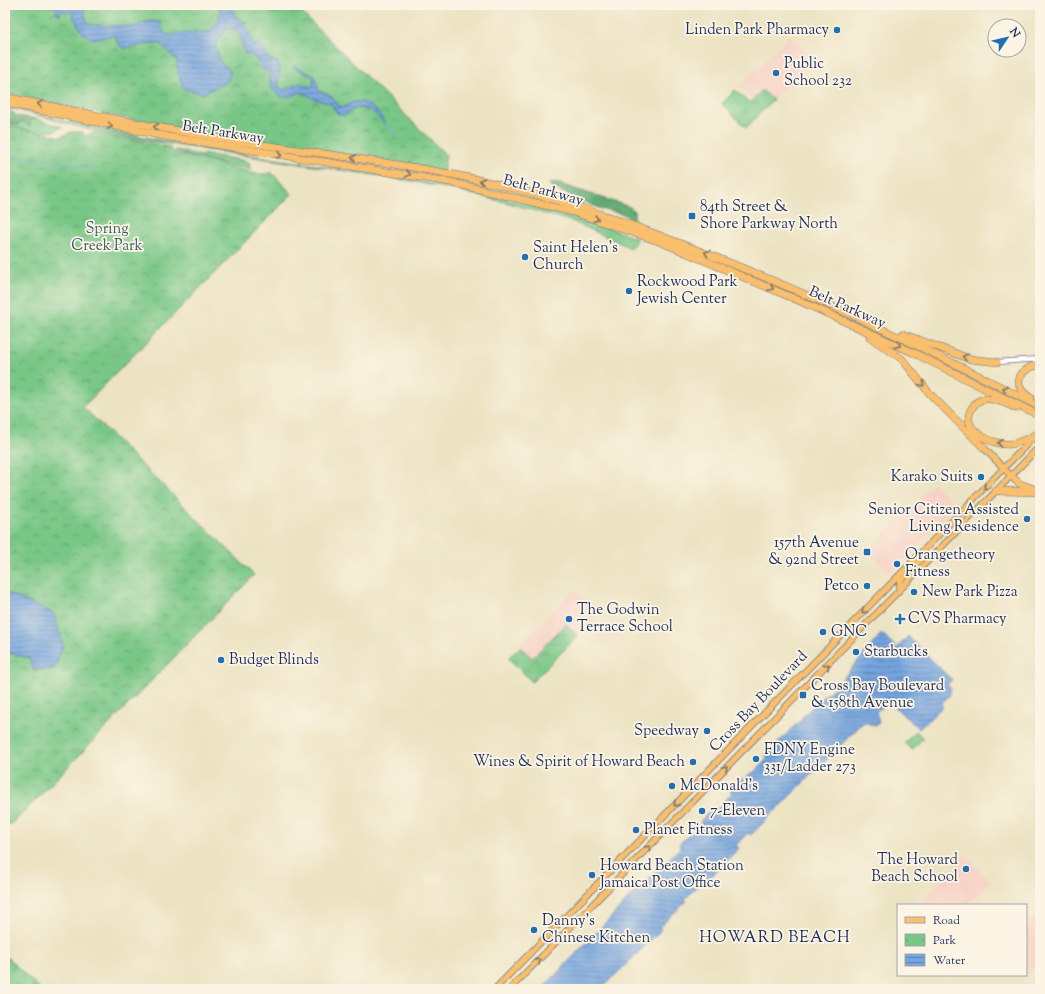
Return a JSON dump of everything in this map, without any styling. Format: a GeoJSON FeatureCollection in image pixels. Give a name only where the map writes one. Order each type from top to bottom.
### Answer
{"type":"FeatureCollection","features":[{"type":"Feature","properties":{"kind":"highway","name":"Belt Parkway"},"geometry":{"type":"LineString","coordinates":[[5,96],[177,131],[455,175],[554,199],[660,239],[743,268],[857,318],[1040,407]]}},
{"type":"Feature","properties":{"kind":"highway","name":"Belt Parkway"},"geometry":{"type":"LineString","coordinates":[[5,103],[169,138],[450,182],[557,208],[636,230]]}},
{"type":"Feature","properties":{"kind":"highway","name":"Belt Parkway"},"geometry":{"type":"LineString","coordinates":[[660,239],[837,317],[930,360],[1040,417]]}},
{"type":"Feature","properties":{"kind":"highway"},"geometry":{"type":"LineString","coordinates":[[837,317],[899,356],[935,399],[984,448]]}},
{"type":"Feature","properties":{"kind":"highway"},"geometry":{"type":"LineString","coordinates":[[857,318],[965,357],[979,361],[997,362]]}},
{"type":"Feature","properties":{"kind":"highway"},"geometry":{"type":"LineString","coordinates":[[1040,364],[1025,369],[1019,381],[1023,392],[1040,403]]}},
{"type":"Feature","properties":{"kind":"highway"},"geometry":{"type":"LineString","coordinates":[[1038,433],[1014,444],[995,443],[984,438],[974,429],[970,422],[970,414],[976,403],[988,399],[1040,417]]}},
{"type":"Feature","properties":{"kind":"highway"},"geometry":{"type":"LineString","coordinates":[[1011,476],[1023,485],[1040,491]]}},
{"type":"Feature","properties":{"kind":"highway"},"geometry":{"type":"LineString","coordinates":[[996,491],[1040,491]]}},
{"type":"Feature","properties":{"kind":"main road","name":"Cross Bay Boulevard"},"geometry":{"type":"LineString","coordinates":[[495,989],[1038,433]]}},
{"type":"Feature","properties":{"kind":"main road","name":"Cross Bay Boulevard"},"geometry":{"type":"LineString","coordinates":[[510,989],[1040,446]]}},
{"type":"Feature","properties":{"kind":"main road"},"geometry":{"type":"LineString","coordinates":[[984,448],[1011,476]]}},
{"type":"Feature","properties":{"kind":"main road"},"geometry":{"type":"LineString","coordinates":[[899,591],[900,581],[934,546],[934,540]]}},
{"type":"Feature","properties":{"kind":"street"},"geometry":{"type":"LineString","coordinates":[[997,362],[1040,359]]}},
{"type":"Feature","properties":{"kind":"shaded area","name":"Public School 232"},"geometry":{"type":"Polygon","coordinates":[[[789,35],[814,59],[773,100],[762,90],[752,100],[739,87],[789,35]]]}},
{"type":"Feature","properties":{"kind":"shaded area"},"geometry":{"type":"Polygon","coordinates":[[[934,483],[957,506],[890,574],[868,551],[934,483]]]}},
{"type":"Feature","properties":{"kind":"shaded area","name":"The Godwin Terrace School"},"geometry":{"type":"Polygon","coordinates":[[[574,590],[599,615],[578,636],[566,624],[532,658],[519,645],[574,590]]]}},
{"type":"Feature","properties":{"kind":"shaded area","name":"The Howard Beach School"},"geometry":{"type":"Polygon","coordinates":[[[965,856],[991,881],[968,904],[919,904],[965,856]]]}},
{"type":"Feature","properties":{"kind":"shaded area"},"geometry":{"type":"Polygon","coordinates":[[[1040,911],[1040,962],[1027,975],[1027,925],[1040,911]]]}},
{"type":"Feature","properties":{"kind":"green space"},"geometry":{"type":"Polygon","coordinates":[[[5,5],[294,5],[446,155],[443,173],[225,139],[5,93],[5,5]]]}},
{"type":"Feature","properties":{"kind":"green space"},"geometry":{"type":"Polygon","coordinates":[[[735,90],[749,103],[762,90],[773,100],[746,128],[722,104],[735,90]]]}},
{"type":"Feature","properties":{"kind":"green space"},"geometry":{"type":"Polygon","coordinates":[[[5,106],[94,127],[154,139],[393,177],[491,195],[588,221],[636,238],[636,243],[631,248],[574,222],[508,203],[458,191],[411,181],[143,140],[79,127],[5,106]]]}},
{"type":"Feature","properties":{"kind":"green space"},"geometry":{"type":"Polygon","coordinates":[[[5,110],[13,112],[17,116],[36,119],[31,120],[30,126],[22,121],[18,125],[5,122],[5,110]]]}},
{"type":"Feature","properties":{"kind":"green space"},"geometry":{"type":"Polygon","coordinates":[[[36,119],[62,127],[53,131],[41,132],[42,138],[5,135],[5,122],[18,125],[22,120],[30,126],[31,120],[36,119]]]}},
{"type":"Feature","properties":{"kind":"green space","name":"Spring Creek Park"},"geometry":{"type":"Polygon","coordinates":[[[5,125],[61,137],[71,132],[82,132],[86,136],[94,132],[169,147],[174,152],[183,155],[256,174],[267,174],[271,172],[292,194],[83,407],[254,575],[25,811],[5,829],[5,652],[29,658],[54,614],[5,592],[5,125]]]}},
{"type":"Feature","properties":{"kind":"green space"},"geometry":{"type":"Polygon","coordinates":[[[175,150],[201,156],[204,154],[246,161],[250,163],[249,167],[253,170],[187,155],[175,150]]]}},
{"type":"Feature","properties":{"kind":"green space"},"geometry":{"type":"Polygon","coordinates":[[[549,183],[557,183],[630,207],[634,211],[635,222],[630,221],[628,217],[623,214],[601,209],[551,187],[549,183]]]}},
{"type":"Feature","properties":{"kind":"green space"},"geometry":{"type":"Polygon","coordinates":[[[566,624],[578,636],[532,682],[508,658],[520,647],[532,658],[566,624]]]}},
{"type":"Feature","properties":{"kind":"green space"},"geometry":{"type":"Polygon","coordinates":[[[916,731],[923,738],[912,750],[904,743],[916,731]]]}},
{"type":"Feature","properties":{"kind":"green space"},"geometry":{"type":"Polygon","coordinates":[[[5,955],[40,989],[5,989],[5,955]]]}},
{"type":"Feature","properties":{"kind":"water"},"geometry":{"type":"Polygon","coordinates":[[[45,5],[92,5],[84,11],[87,22],[90,24],[135,27],[144,22],[156,21],[160,22],[163,31],[167,35],[211,31],[219,19],[220,7],[218,5],[232,5],[234,15],[246,23],[252,43],[255,45],[260,44],[263,47],[268,59],[278,62],[280,73],[278,86],[283,90],[300,83],[309,87],[313,86],[313,77],[294,68],[293,66],[314,75],[319,91],[331,96],[339,106],[344,107],[354,102],[361,102],[370,105],[378,112],[386,125],[374,113],[368,110],[356,108],[344,116],[338,114],[330,103],[317,100],[301,92],[287,97],[277,94],[270,84],[270,72],[262,69],[256,58],[244,53],[240,35],[231,28],[226,29],[215,45],[220,62],[231,71],[227,82],[203,93],[184,89],[178,73],[177,61],[161,44],[154,43],[125,48],[120,46],[116,40],[116,35],[93,39],[83,34],[73,17],[75,12],[66,12],[61,9],[60,16],[56,12],[57,8],[45,5]]]}},
{"type":"Feature","properties":{"kind":"water"},"geometry":{"type":"Polygon","coordinates":[[[5,592],[54,614],[63,645],[54,669],[34,670],[29,658],[5,652],[5,592]]]}},
{"type":"Feature","properties":{"kind":"water"},"geometry":{"type":"Polygon","coordinates":[[[882,633],[897,648],[908,636],[952,680],[947,684],[951,689],[949,696],[941,704],[943,706],[919,729],[887,702],[876,712],[879,722],[876,726],[864,722],[751,835],[748,833],[736,845],[739,848],[704,884],[701,883],[685,899],[687,901],[659,927],[661,930],[601,989],[542,989],[635,892],[681,847],[679,844],[702,824],[700,822],[705,815],[720,806],[732,793],[730,791],[742,779],[744,782],[746,780],[745,778],[752,772],[753,773],[768,758],[765,755],[822,697],[834,687],[882,633]]]}},
{"type":"Feature","properties":{"kind":"waterway"},"geometry":{"type":"LineString","coordinates":[[386,125],[399,136]]}},
{"type":"Feature","properties":{"kind":"waterway"},"geometry":{"type":"LineString","coordinates":[[5,157],[8,159],[37,159],[76,165],[94,170]]}},
{"type":"Feature","properties":{"kind":"place","name":"Linden Park Pharmacy"},"geometry":{"type":"Point","coordinates":[837,30]}},
{"type":"Feature","properties":{"kind":"place","name":"Public School 232"},"geometry":{"type":"Point","coordinates":[776,73]}},
{"type":"Feature","properties":{"kind":"place","name":"84th Street & Shore Parkway North"},"geometry":{"type":"Point","coordinates":[692,216]}},
{"type":"Feature","properties":{"kind":"place","name":"Saint Helen's Church"},"geometry":{"type":"Point","coordinates":[525,257]}},
{"type":"Feature","properties":{"kind":"place","name":"Rockwood Park Jewish Center"},"geometry":{"type":"Point","coordinates":[629,291]}},
{"type":"Feature","properties":{"kind":"place","name":"Karako Suits"},"geometry":{"type":"Point","coordinates":[981,477]}},
{"type":"Feature","properties":{"kind":"place","name":"Senior Citizen Assisted Living Residence"},"geometry":{"type":"Point","coordinates":[1027,519]}},
{"type":"Feature","properties":{"kind":"place","name":"157th Avenue & 92nd Street"},"geometry":{"type":"Point","coordinates":[867,552]}},
{"type":"Feature","properties":{"kind":"place","name":"Orangetheory Fitness"},"geometry":{"type":"Point","coordinates":[897,564]}},
{"type":"Feature","properties":{"kind":"place","name":"Petco"},"geometry":{"type":"Point","coordinates":[867,586]}},
{"type":"Feature","properties":{"kind":"place","name":"New Park Pizza"},"geometry":{"type":"Point","coordinates":[914,592]}},
{"type":"Feature","properties":{"kind":"place","name":"The Godwin Terrace School"},"geometry":{"type":"Point","coordinates":[569,619]}},
{"type":"Feature","properties":{"kind":"place","name":"CVS Pharmacy"},"geometry":{"type":"Point","coordinates":[900,619]}},
{"type":"Feature","properties":{"kind":"place","name":"GNC"},"geometry":{"type":"Point","coordinates":[823,632]}},
{"type":"Feature","properties":{"kind":"place","name":"Starbucks"},"geometry":{"type":"Point","coordinates":[856,652]}},
{"type":"Feature","properties":{"kind":"place","name":"Budget Blinds"},"geometry":{"type":"Point","coordinates":[221,660]}},
{"type":"Feature","properties":{"kind":"place","name":"Cross Bay Boulevard & 158th Avenue"},"geometry":{"type":"Point","coordinates":[803,695]}},
{"type":"Feature","properties":{"kind":"place","name":"Speedway"},"geometry":{"type":"Point","coordinates":[707,731]}},
{"type":"Feature","properties":{"kind":"place","name":"FDNY Engine 331/Ladder 273"},"geometry":{"type":"Point","coordinates":[756,759]}},
{"type":"Feature","properties":{"kind":"place","name":"Wines & Spirit of Howard Beach"},"geometry":{"type":"Point","coordinates":[693,762]}},
{"type":"Feature","properties":{"kind":"place","name":"McDonald's"},"geometry":{"type":"Point","coordinates":[672,786]}},
{"type":"Feature","properties":{"kind":"place","name":"7-Eleven"},"geometry":{"type":"Point","coordinates":[702,811]}},
{"type":"Feature","properties":{"kind":"place","name":"Planet Fitness"},"geometry":{"type":"Point","coordinates":[636,830]}},
{"type":"Feature","properties":{"kind":"place","name":"The Howard Beach School"},"geometry":{"type":"Point","coordinates":[966,869]}},
{"type":"Feature","properties":{"kind":"place","name":"Howard Beach Station Jamaica Post Office"},"geometry":{"type":"Point","coordinates":[592,875]}},
{"type":"Feature","properties":{"kind":"place","name":"Danny's Chinese Kitchen"},"geometry":{"type":"Point","coordinates":[534,930]}},
{"type":"Feature","properties":{"kind":"district","name":"HOWARD BEACH"},"geometry":{"type":"Point","coordinates":[775,938]}}]}
